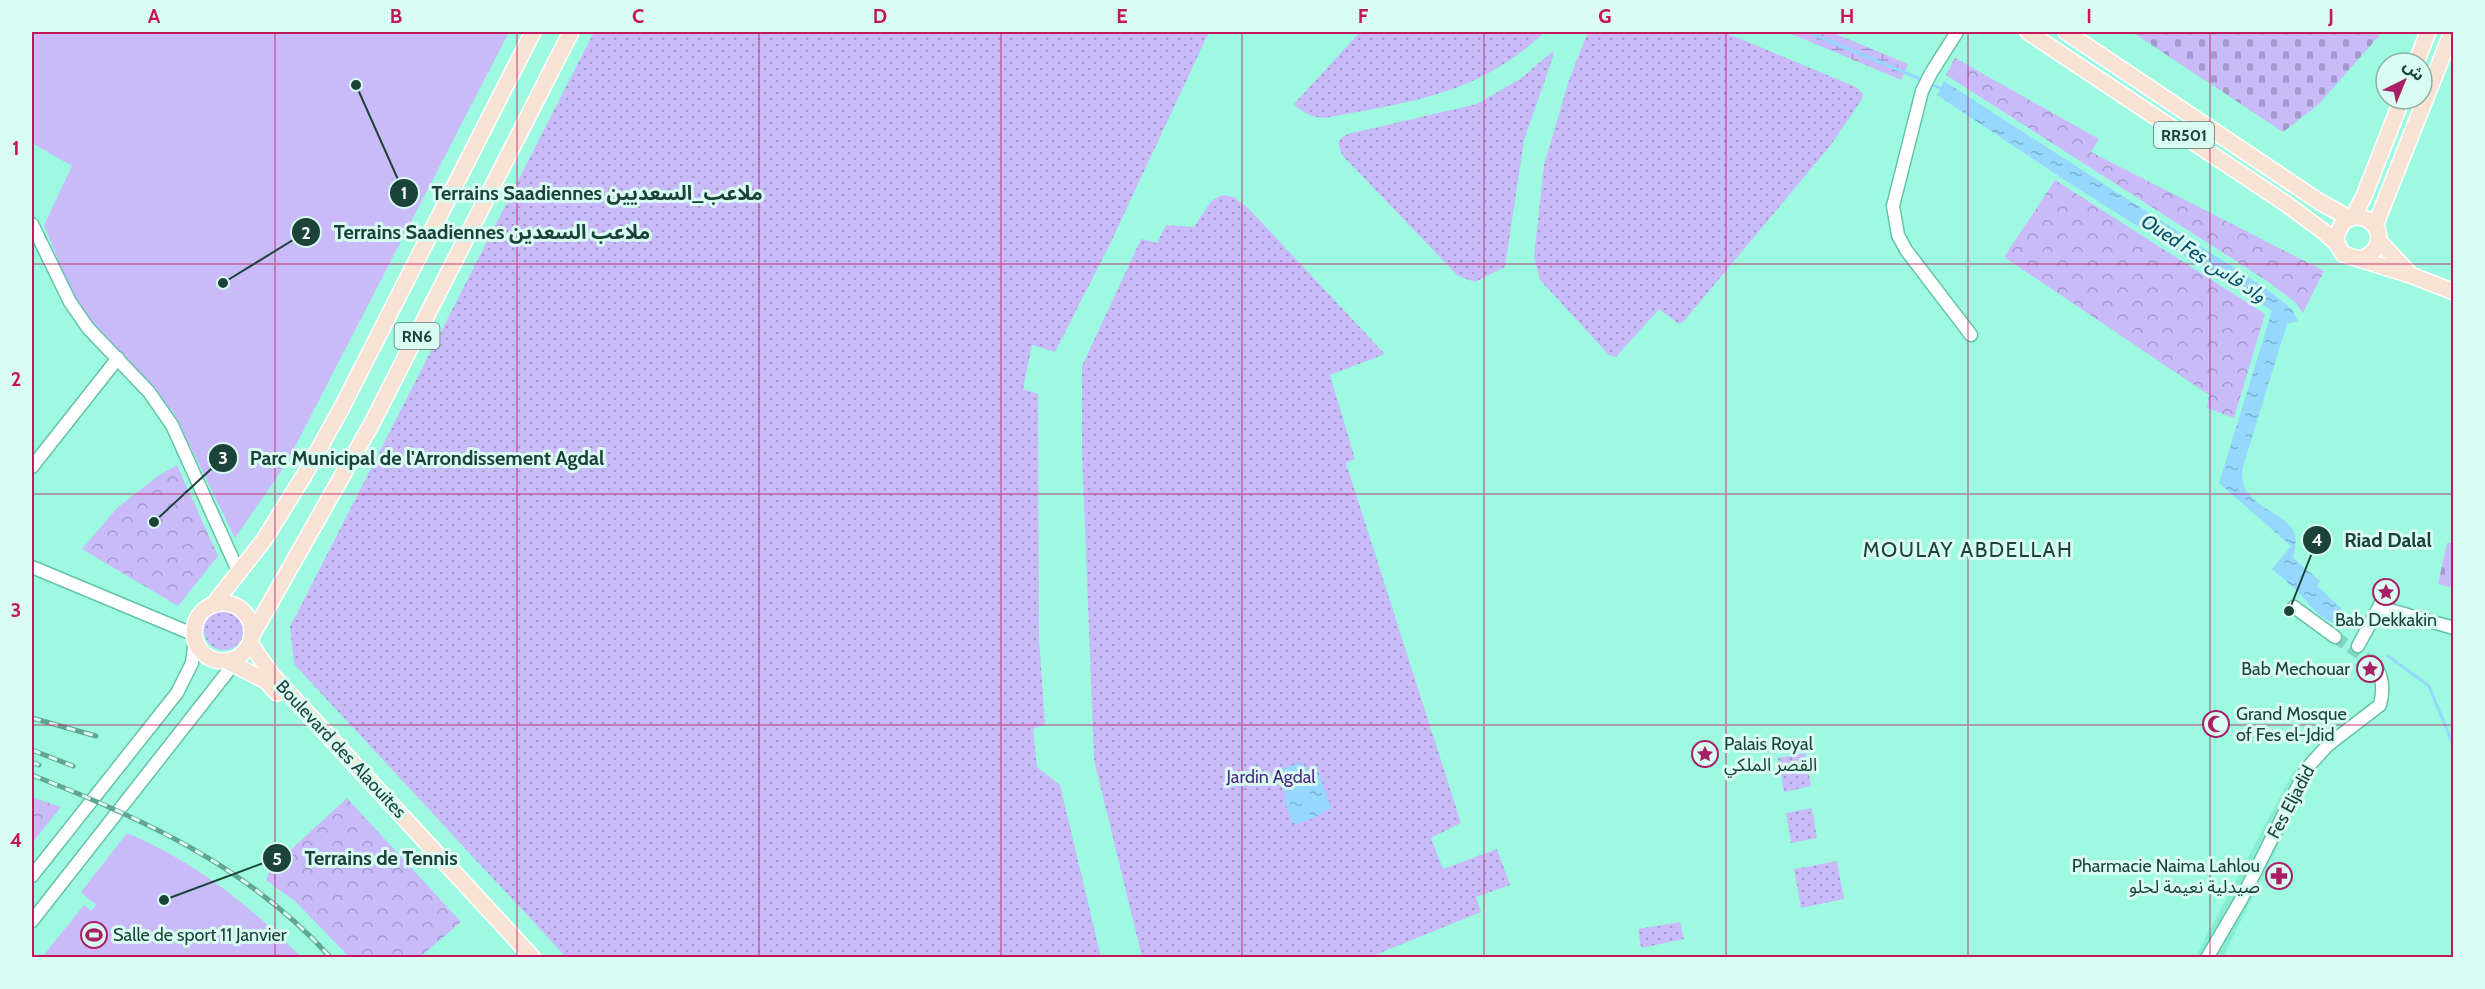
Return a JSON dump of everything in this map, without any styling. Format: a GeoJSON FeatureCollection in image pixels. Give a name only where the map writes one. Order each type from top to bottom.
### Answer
{"type":"FeatureCollection","features":[{"type":"Feature","properties":{"kind":"main road","name":"RN6"},"geometry":{"type":"LineString","coordinates":[[195,637],[198,618],[213,605],[239,573],[285,509],[341,409],[532,32]]}},
{"type":"Feature","properties":{"kind":"main road","name":"RN6"},"geometry":{"type":"LineString","coordinates":[[233,660],[251,639],[329,503],[571,32]]}},
{"type":"Feature","properties":{"kind":"main road","name":"RR501"},"geometry":{"type":"LineString","coordinates":[[2028,32],[2293,209],[2324,231],[2343,254],[2359,260]]}},
{"type":"Feature","properties":{"kind":"main road","name":"RR501"},"geometry":{"type":"LineString","coordinates":[[2066,32],[2320,202],[2351,218],[2365,218],[2377,233]]}},
{"type":"Feature","properties":{"kind":"main road"},"geometry":{"type":"LineString","coordinates":[[2421,51],[2428,32]]}},
{"type":"Feature","properties":{"kind":"main road"},"geometry":{"type":"LineString","coordinates":[[2359,260],[2372,254],[2377,233],[2452,32]]}},
{"type":"Feature","properties":{"kind":"main road"},"geometry":{"type":"LineString","coordinates":[[2337,244],[2338,228],[2351,218],[2364,196],[2397,111]]}},
{"type":"Feature","properties":{"kind":"main road"},"geometry":{"type":"LineString","coordinates":[[2377,233],[2413,276]]}},
{"type":"Feature","properties":{"kind":"main road"},"geometry":{"type":"LineString","coordinates":[[2359,260],[2413,276],[2454,292]]}},
{"type":"Feature","properties":{"kind":"main road"},"geometry":{"type":"LineString","coordinates":[[213,605],[230,604],[244,612],[249,619],[251,639]]}},
{"type":"Feature","properties":{"kind":"main road"},"geometry":{"type":"LineString","coordinates":[[195,637],[207,656],[213,659],[233,660]]}},
{"type":"Feature","properties":{"kind":"main road","name":"Boulevard des Alaouites"},"geometry":{"type":"LineString","coordinates":[[251,639],[272,675],[533,957]]}},
{"type":"Feature","properties":{"kind":"main road","name":"Boulevard des Alaouites"},"geometry":{"type":"LineString","coordinates":[[233,660],[266,681],[519,957]]}},
{"type":"Feature","properties":{"kind":"street"},"geometry":{"type":"LineString","coordinates":[[1957,32],[1931,73],[1923,91],[1893,207],[1898,235],[1914,262],[1971,335]]}},
{"type":"Feature","properties":{"kind":"street"},"geometry":{"type":"LineString","coordinates":[[32,224],[70,302],[88,328],[149,392],[172,425],[239,573]]}},
{"type":"Feature","properties":{"kind":"street"},"geometry":{"type":"LineString","coordinates":[[32,467],[118,358]]}},
{"type":"Feature","properties":{"kind":"street"},"geometry":{"type":"LineString","coordinates":[[32,567],[195,637],[192,663],[177,693],[32,876]]}},
{"type":"Feature","properties":{"kind":"street"},"geometry":{"type":"LineString","coordinates":[[2358,646],[2386,592]]}},
{"type":"Feature","properties":{"kind":"street"},"geometry":{"type":"LineString","coordinates":[[2294,607],[2335,637]]}},
{"type":"Feature","properties":{"kind":"street"},"geometry":{"type":"LineString","coordinates":[[2379,607],[2454,628]]}},
{"type":"Feature","properties":{"kind":"street"},"geometry":{"type":"LineString","coordinates":[[32,921],[233,660]]}},
{"type":"Feature","properties":{"kind":"street","name":"Fes Eljadid"},"geometry":{"type":"LineString","coordinates":[[2207,957],[2241,898],[2307,768],[2328,745],[2380,705],[2382,686],[2373,663]]}},
{"type":"Feature","properties":{"kind":"shaded area"},"geometry":{"type":"Polygon","coordinates":[[[2294,770],[2312,777],[2223,957],[2202,957],[2197,954],[2294,770]]]}},
{"type":"Feature","properties":{"kind":"green space"},"geometry":{"type":"Polygon","coordinates":[[[32,32],[509,32],[286,464],[235,538],[174,413],[76,305],[44,225],[72,166],[32,143],[32,32]]]}},
{"type":"Feature","properties":{"kind":"green space"},"geometry":{"type":"Polygon","coordinates":[[[594,32],[1209,32],[1109,246],[1055,352],[1032,345],[1023,389],[1038,394],[1039,638],[1045,724],[1033,729],[1037,767],[1060,785],[1101,957],[566,957],[294,664],[290,627],[594,32]]]}},
{"type":"Feature","properties":{"kind":"green space"},"geometry":{"type":"Polygon","coordinates":[[[1360,32],[1545,32],[1494,70],[1442,93],[1325,118],[1311,116],[1301,110],[1294,104],[1360,32]]]}},
{"type":"Feature","properties":{"kind":"green space"},"geometry":{"type":"Polygon","coordinates":[[[1588,32],[1724,32],[1856,87],[1863,94],[1862,99],[1830,146],[1684,321],[1679,324],[1659,309],[1616,357],[1609,355],[1540,280],[1534,257],[1544,165],[1569,80],[1588,32]]]}},
{"type":"Feature","properties":{"kind":"green space"},"geometry":{"type":"Polygon","coordinates":[[[1787,32],[1831,32],[1908,64],[1901,80],[1787,32]]]}},
{"type":"Feature","properties":{"kind":"green space"},"geometry":{"type":"Polygon","coordinates":[[[2132,32],[2380,32],[2379,36],[2318,105],[2283,132],[2132,32]]]}},
{"type":"Feature","properties":{"kind":"green space"},"geometry":{"type":"Polygon","coordinates":[[[1552,52],[1554,54],[1524,140],[1505,267],[1475,282],[1458,276],[1342,155],[1338,143],[1348,134],[1477,104],[1520,79],[1552,52]]]}},
{"type":"Feature","properties":{"kind":"green space"},"geometry":{"type":"Polygon","coordinates":[[[1955,58],[2099,139],[2091,152],[2324,271],[2303,313],[2295,302],[2267,281],[1946,75],[1955,58]]]}},
{"type":"Feature","properties":{"kind":"green space"},"geometry":{"type":"Polygon","coordinates":[[[2055,180],[2265,314],[2234,418],[2207,408],[2209,395],[2004,257],[2055,180]]]}},
{"type":"Feature","properties":{"kind":"green space","name":"Jardin Agdal"},"geometry":{"type":"Polygon","coordinates":[[[1222,195],[1234,197],[1248,208],[1385,354],[1330,375],[1355,459],[1346,463],[1461,823],[1431,838],[1443,869],[1497,849],[1510,885],[1476,897],[1481,912],[1370,957],[1142,957],[1094,760],[1082,451],[1082,366],[1141,239],[1157,243],[1166,225],[1194,227],[1211,201],[1222,195]]]}},
{"type":"Feature","properties":{"kind":"green space"},"geometry":{"type":"Polygon","coordinates":[[[177,465],[218,556],[178,606],[82,549],[117,508],[158,476],[177,465]]]}},
{"type":"Feature","properties":{"kind":"green space"},"geometry":{"type":"Polygon","coordinates":[[[2447,543],[2453,543],[2453,588],[2438,584],[2447,543]]]}},
{"type":"Feature","properties":{"kind":"green space"},"geometry":{"type":"Polygon","coordinates":[[[224,610],[232,611],[238,616],[243,622],[243,638],[238,644],[232,649],[224,650],[216,649],[210,644],[205,638],[204,630],[205,622],[210,616],[216,611],[224,610]]]}},
{"type":"Feature","properties":{"kind":"green space"},"geometry":{"type":"Polygon","coordinates":[[[1805,753],[1811,786],[1784,792],[1778,758],[1805,753]]]}},
{"type":"Feature","properties":{"kind":"green space"},"geometry":{"type":"Polygon","coordinates":[[[32,797],[61,807],[32,843],[32,797]]]}},
{"type":"Feature","properties":{"kind":"green space"},"geometry":{"type":"Polygon","coordinates":[[[347,798],[461,922],[420,957],[349,957],[296,902],[266,880],[271,868],[347,798]]]}},
{"type":"Feature","properties":{"kind":"green space"},"geometry":{"type":"Polygon","coordinates":[[[1812,808],[1817,838],[1791,843],[1786,813],[1812,808]]]}},
{"type":"Feature","properties":{"kind":"green space"},"geometry":{"type":"Polygon","coordinates":[[[127,833],[175,857],[220,886],[262,920],[301,957],[44,958],[43,956],[84,905],[91,911],[96,905],[81,892],[127,833]]]}},
{"type":"Feature","properties":{"kind":"green space"},"geometry":{"type":"Polygon","coordinates":[[[1837,861],[1844,899],[1801,908],[1794,869],[1837,861]]]}},
{"type":"Feature","properties":{"kind":"green space"},"geometry":{"type":"Polygon","coordinates":[[[1680,922],[1684,939],[1641,948],[1638,929],[1680,922]]]}},
{"type":"Feature","properties":{"kind":"water"},"geometry":{"type":"Polygon","coordinates":[[[1944,81],[2264,287],[2292,309],[2298,321],[2287,324],[2243,467],[2242,479],[2251,497],[2286,522],[2295,533],[2293,558],[2320,581],[2317,586],[2341,608],[2344,618],[2339,625],[2321,616],[2272,569],[2291,546],[2219,483],[2272,311],[2066,181],[1937,95],[1944,81]]]}},
{"type":"Feature","properties":{"kind":"water"},"geometry":{"type":"Polygon","coordinates":[[[1301,763],[1309,771],[1319,773],[1331,808],[1314,818],[1293,825],[1285,802],[1281,769],[1301,763]]]}},
{"type":"Feature","properties":{"kind":"waterway","name":"Oued Fes واد فاس"},"geometry":{"type":"LineString","coordinates":[[1808,32],[1925,81]]}},
{"type":"Feature","properties":{"kind":"waterway","name":"Oued Fes واد فاس"},"geometry":{"type":"LineString","coordinates":[[1931,84],[1944,90]]}},
{"type":"Feature","properties":{"kind":"waterway","name":"Oued Fes واد فاس"},"geometry":{"type":"LineString","coordinates":[[2388,656],[2429,686],[2454,747]]}},
{"type":"Feature","properties":{"kind":"tunnel"},"geometry":{"type":"LineString","coordinates":[[2335,637],[2372,662]]}},
{"type":"Feature","properties":{"kind":"railway"},"geometry":{"type":"LineString","coordinates":[[32,718],[96,736]]}},
{"type":"Feature","properties":{"kind":"railway"},"geometry":{"type":"LineString","coordinates":[[32,750],[73,766]]}},
{"type":"Feature","properties":{"kind":"railway"},"geometry":{"type":"LineString","coordinates":[[32,762],[39,765]]}},
{"type":"Feature","properties":{"kind":"railway"},"geometry":{"type":"LineString","coordinates":[[32,775],[114,809],[193,849],[265,897],[331,958]]}},
{"type":"Feature","properties":{"kind":"place","name":"Terrains Saadiennes ملاعب_السعديين"},"geometry":{"type":"Point","coordinates":[356,85]}},
{"type":"Feature","properties":{"kind":"place","name":"Terrains Saadiennes ملاعب السعدين"},"geometry":{"type":"Point","coordinates":[223,283]}},
{"type":"Feature","properties":{"kind":"place","name":"Parc Municipal de l'Arrondissement Agdal"},"geometry":{"type":"Point","coordinates":[154,522]}},
{"type":"Feature","properties":{"kind":"place","name":"Bab Dekkakin"},"geometry":{"type":"Point","coordinates":[2386,592]}},
{"type":"Feature","properties":{"kind":"place","name":"Riad Dalal"},"geometry":{"type":"Point","coordinates":[2289,611]}},
{"type":"Feature","properties":{"kind":"place","name":"Bab Mechouar"},"geometry":{"type":"Point","coordinates":[2370,669]}},
{"type":"Feature","properties":{"kind":"place","name":"Grand Mosque of Fes el-Jdid"},"geometry":{"type":"Point","coordinates":[2216,724]}},
{"type":"Feature","properties":{"kind":"place","name":"Palais Royal القصر الملكي"},"geometry":{"type":"Point","coordinates":[1705,754]}},
{"type":"Feature","properties":{"kind":"place","name":"Pharmacie Naima Lahlou صيدلية نعيمة لحلو"},"geometry":{"type":"Point","coordinates":[2279,876]}},
{"type":"Feature","properties":{"kind":"place","name":"Terrains de Tennis"},"geometry":{"type":"Point","coordinates":[164,900]}},
{"type":"Feature","properties":{"kind":"place","name":"Salle de sport 11 Janvier"},"geometry":{"type":"Point","coordinates":[94,935]}},
{"type":"Feature","properties":{"kind":"district","name":"MOULAY ABDELLAH"},"geometry":{"type":"Point","coordinates":[1968,549]}}]}
